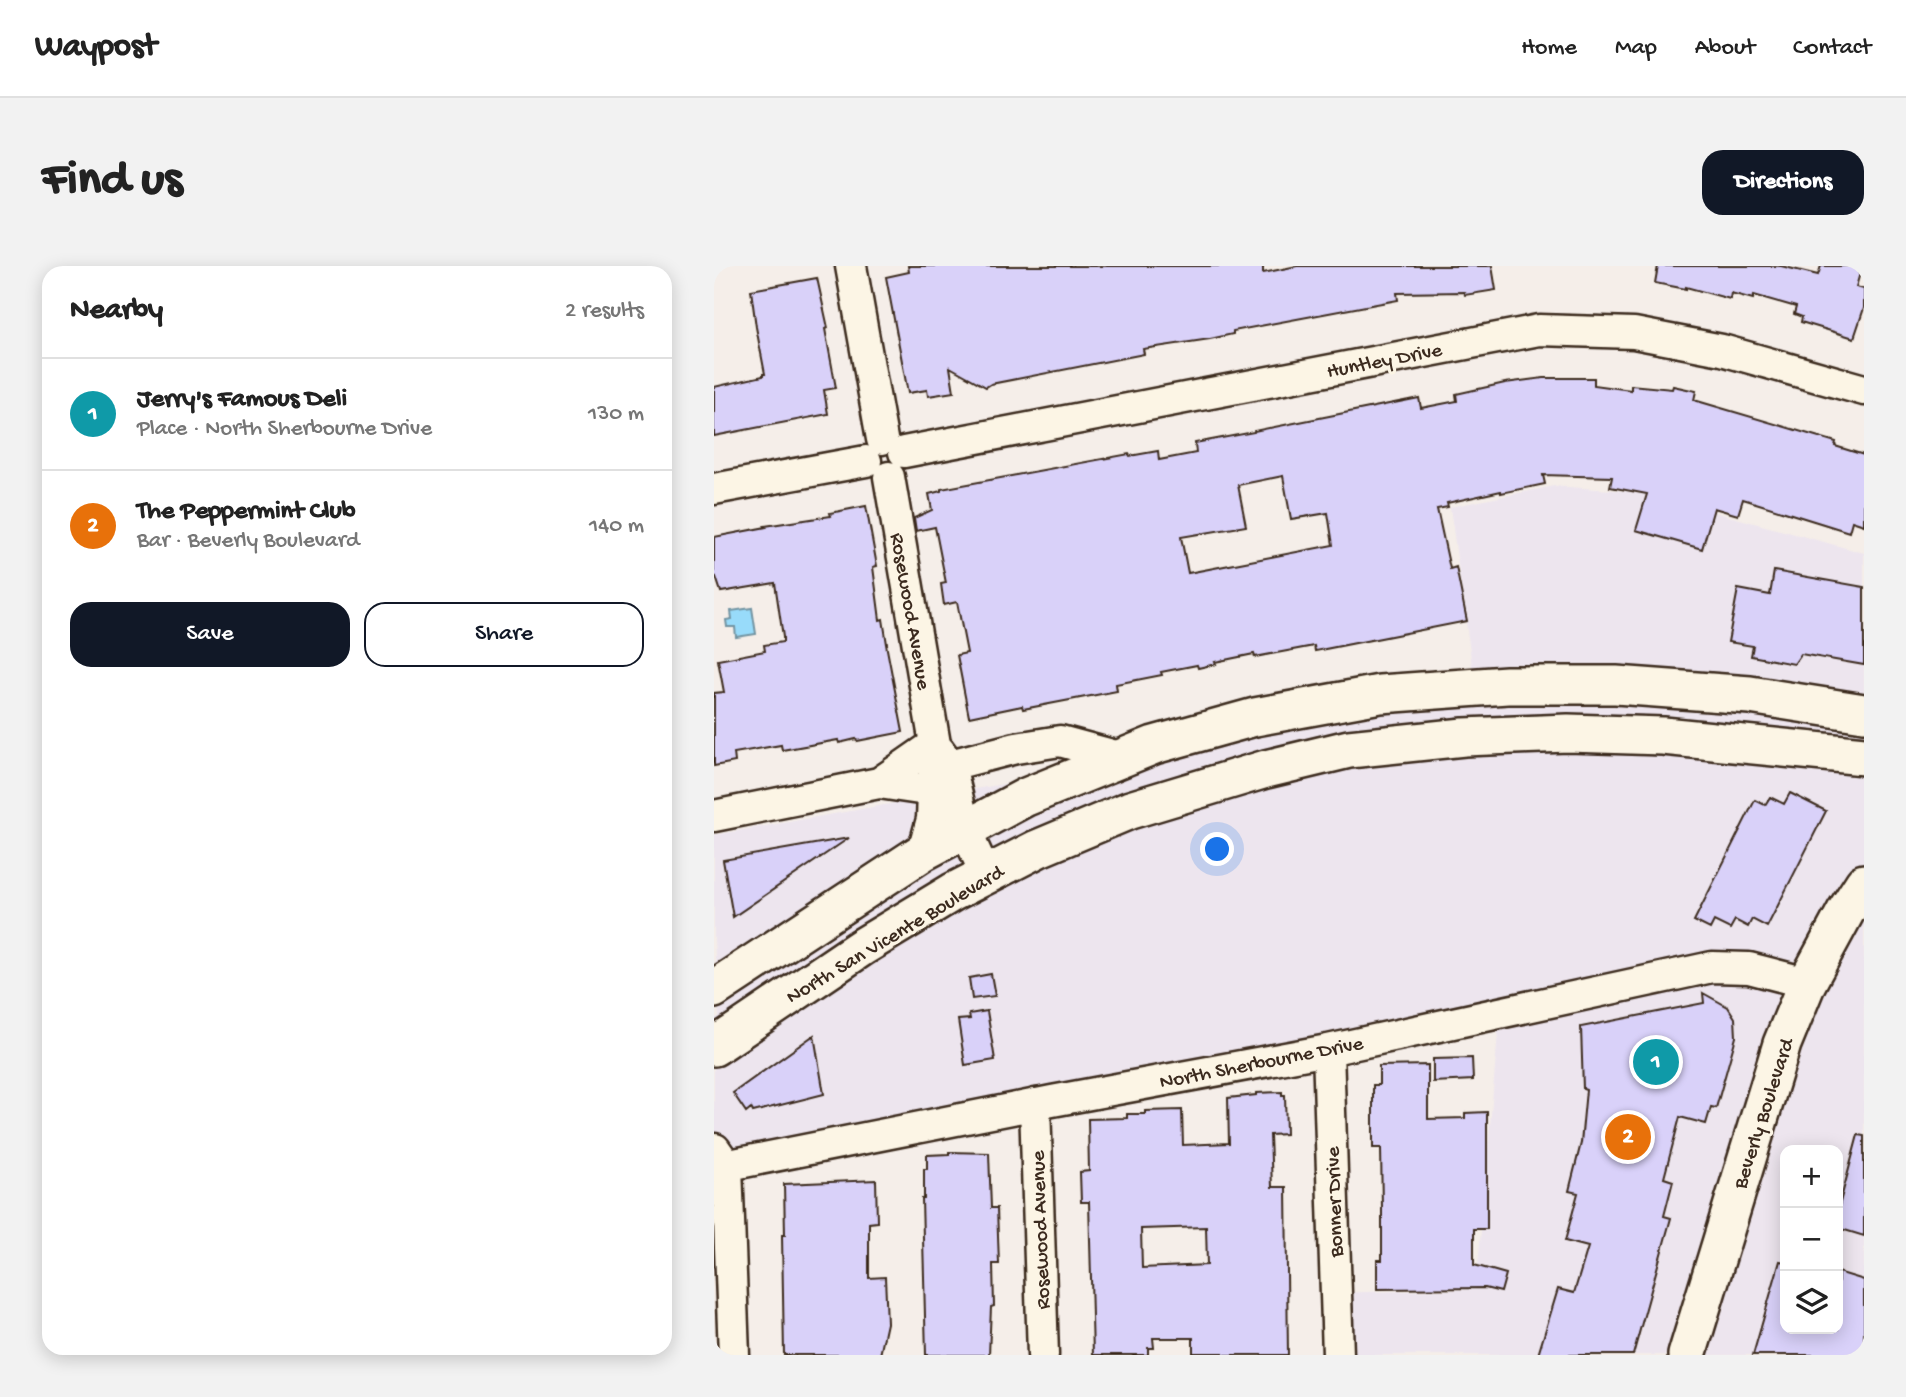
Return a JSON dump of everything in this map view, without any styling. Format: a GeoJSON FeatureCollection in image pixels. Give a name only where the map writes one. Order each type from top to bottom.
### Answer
{"type":"FeatureCollection","features":[{"type":"Feature","properties":{"kind":"main road"},"geometry":{"type":"LineString","coordinates":[[714,989],[923,852],[1026,797],[1154,745],[1267,715],[1380,694],[1507,685],[1616,685],[1750,695],[1864,713]]}},
{"type":"Feature","properties":{"kind":"main road","name":"North San Vicente Boulevard"},"geometry":{"type":"LineString","coordinates":[[714,1047],[862,947],[953,892],[1037,849],[1129,810],[1266,769],[1349,749],[1464,737],[1568,733],[1663,736],[1864,756]]}},
{"type":"Feature","properties":{"kind":"main road","name":"Beverly Boulevard"},"geometry":{"type":"LineString","coordinates":[[1687,1355],[1783,1044],[1807,983],[1864,883]]}},
{"type":"Feature","properties":{"kind":"street","name":"Rosewood Avenue"},"geometry":{"type":"LineString","coordinates":[[851,266],[942,754],[965,829],[986,875]]}},
{"type":"Feature","properties":{"kind":"street","name":"Huntley Drive"},"geometry":{"type":"LineString","coordinates":[[714,489],[1539,330],[1633,332],[1722,350],[1864,390]]}},
{"type":"Feature","properties":{"kind":"street"},"geometry":{"type":"LineString","coordinates":[[714,816],[879,783],[942,754],[1016,748],[1060,741],[1123,758]]}},
{"type":"Feature","properties":{"kind":"street","name":"Rosewood Avenue"},"geometry":{"type":"LineString","coordinates":[[923,852],[932,819],[933,791],[942,754]]}},
{"type":"Feature","properties":{"kind":"street"},"geometry":{"type":"LineString","coordinates":[[879,783],[933,791]]}},
{"type":"Feature","properties":{"kind":"street","name":"North Sherbourne Drive"},"geometry":{"type":"LineString","coordinates":[[718,1160],[1328,1049],[1713,967],[1749,968],[1807,983]]}},
{"type":"Feature","properties":{"kind":"street","name":"Bonner Drive"},"geometry":{"type":"LineString","coordinates":[[1328,1049],[1338,1355]]}},
{"type":"Feature","properties":{"kind":"street","name":"Rosewood Avenue"},"geometry":{"type":"LineString","coordinates":[[1035,1104],[1043,1355]]}},
{"type":"Feature","properties":{"kind":"street"},"geometry":{"type":"LineString","coordinates":[[718,1160],[733,1355]]}},
{"type":"Feature","properties":{"kind":"shaded area"},"geometry":{"type":"Polygon","coordinates":[[[1554,486],[1641,492],[1864,553],[1864,1355],[1331,1355],[1329,1293],[1476,1289],[1500,1009],[714,1160],[714,1018],[719,1017],[714,940],[714,835],[1083,770],[1275,731],[1476,695],[1450,507],[1554,486]]]}},
{"type":"Feature","properties":{"kind":"water"},"geometry":{"type":"Polygon","coordinates":[[[752,608],[756,634],[736,637],[735,627],[727,627],[726,620],[732,619],[731,611],[752,608]]]}},
{"type":"Feature","properties":{"kind":"building"},"geometry":{"type":"Polygon","coordinates":[[[908,266],[1263,266],[1263,273],[1297,266],[1492,266],[1496,290],[1465,295],[1464,292],[1397,293],[1398,300],[1233,331],[1233,334],[1210,339],[1143,349],[1144,354],[986,387],[950,367],[954,392],[928,396],[927,390],[908,393],[886,277],[909,272],[908,266]]]}},
{"type":"Feature","properties":{"kind":"building"},"geometry":{"type":"Polygon","coordinates":[[[1658,266],[1781,266],[1818,275],[1821,266],[1862,266],[1856,287],[1864,289],[1864,308],[1854,338],[1801,322],[1802,317],[1794,314],[1796,307],[1754,295],[1753,299],[1731,293],[1730,299],[1686,287],[1655,283],[1658,266]]]}},
{"type":"Feature","properties":{"kind":"building"},"geometry":{"type":"Polygon","coordinates":[[[817,278],[828,328],[825,329],[836,388],[824,390],[828,414],[714,436],[714,387],[765,374],[751,290],[817,278]]]}},
{"type":"Feature","properties":{"kind":"building"},"geometry":{"type":"Polygon","coordinates":[[[1544,378],[1594,378],[1594,385],[1631,390],[1631,385],[1672,389],[1673,386],[1696,391],[1694,400],[1836,442],[1835,446],[1864,455],[1864,525],[1852,521],[1849,532],[1743,499],[1738,515],[1714,508],[1702,549],[1636,530],[1647,494],[1610,487],[1612,477],[1543,475],[1545,484],[1447,503],[1448,507],[1437,509],[1450,569],[1456,567],[1467,621],[1315,651],[1314,646],[1255,657],[1254,654],[1198,668],[1197,665],[1161,672],[1162,675],[1116,684],[1117,691],[969,717],[957,655],[967,653],[957,602],[944,605],[941,584],[946,583],[935,527],[916,531],[914,518],[932,510],[929,494],[941,489],[1129,454],[1158,451],[1159,460],[1196,453],[1195,443],[1419,398],[1421,408],[1457,401],[1456,394],[1544,378]],[[1283,476],[1238,485],[1246,526],[1181,537],[1188,573],[1333,545],[1328,513],[1291,519],[1283,476]]]}},
{"type":"Feature","properties":{"kind":"building"},"geometry":{"type":"Polygon","coordinates":[[[866,506],[877,566],[873,567],[880,620],[883,619],[903,732],[857,741],[839,743],[838,740],[782,750],[781,745],[734,753],[735,762],[714,766],[714,693],[724,692],[718,660],[765,651],[764,645],[783,642],[783,637],[775,583],[721,592],[716,577],[714,578],[714,537],[831,516],[830,513],[866,506]]]}},
{"type":"Feature","properties":{"kind":"building"},"geometry":{"type":"Polygon","coordinates":[[[1774,571],[1864,587],[1864,665],[1801,654],[1794,664],[1751,656],[1753,646],[1728,642],[1738,589],[1770,595],[1774,571]]]}},
{"type":"Feature","properties":{"kind":"building"},"geometry":{"type":"Polygon","coordinates":[[[1790,793],[1826,811],[1767,927],[1752,919],[1748,927],[1735,920],[1730,929],[1714,921],[1710,929],[1694,921],[1755,800],[1765,805],[1770,797],[1784,804],[1790,793]]]}},
{"type":"Feature","properties":{"kind":"building"},"geometry":{"type":"Polygon","coordinates":[[[849,838],[733,917],[723,860],[849,838]]]}},
{"type":"Feature","properties":{"kind":"building"},"geometry":{"type":"Polygon","coordinates":[[[991,974],[995,996],[972,999],[969,978],[991,974]]]}},
{"type":"Feature","properties":{"kind":"building"},"geometry":{"type":"Polygon","coordinates":[[[1703,993],[1728,1007],[1735,1018],[1736,1037],[1716,1108],[1711,1107],[1706,1124],[1680,1117],[1664,1178],[1673,1181],[1664,1216],[1671,1218],[1633,1355],[1538,1355],[1558,1289],[1574,1293],[1588,1247],[1565,1241],[1578,1193],[1569,1191],[1581,1143],[1586,1090],[1583,1089],[1581,1027],[1704,1003],[1703,993]]]}},
{"type":"Feature","properties":{"kind":"building"},"geometry":{"type":"Polygon","coordinates":[[[987,1011],[995,1060],[965,1065],[958,1020],[970,1019],[969,1014],[987,1011]]]}},
{"type":"Feature","properties":{"kind":"building"},"geometry":{"type":"Polygon","coordinates":[[[814,1035],[824,1094],[753,1112],[751,1108],[746,1112],[733,1093],[814,1035]]]}},
{"type":"Feature","properties":{"kind":"building"},"geometry":{"type":"Polygon","coordinates":[[[1472,1058],[1473,1080],[1433,1082],[1433,1059],[1472,1058]]]}},
{"type":"Feature","properties":{"kind":"building"},"geometry":{"type":"Polygon","coordinates":[[[1428,1065],[1428,1119],[1465,1118],[1465,1113],[1487,1112],[1487,1229],[1474,1229],[1474,1265],[1506,1274],[1501,1292],[1485,1288],[1377,1289],[1377,1260],[1382,1260],[1381,1148],[1373,1148],[1373,1085],[1379,1085],[1379,1066],[1428,1065]]]}},
{"type":"Feature","properties":{"kind":"building"},"geometry":{"type":"Polygon","coordinates":[[[1282,1092],[1282,1095],[1285,1095],[1286,1134],[1270,1135],[1272,1187],[1286,1187],[1288,1355],[1193,1353],[1193,1338],[1153,1338],[1154,1348],[1148,1348],[1148,1355],[1093,1355],[1089,1202],[1081,1202],[1080,1172],[1089,1171],[1088,1119],[1127,1118],[1127,1114],[1145,1114],[1145,1111],[1182,1110],[1183,1145],[1229,1143],[1228,1098],[1282,1092]],[[1206,1227],[1141,1229],[1142,1268],[1207,1265],[1206,1227]]]}},
{"type":"Feature","properties":{"kind":"building"},"geometry":{"type":"Polygon","coordinates":[[[1858,1135],[1864,1136],[1864,1236],[1843,1230],[1843,1191],[1858,1135]]]}},
{"type":"Feature","properties":{"kind":"building"},"geometry":{"type":"Polygon","coordinates":[[[949,1152],[989,1153],[991,1208],[997,1208],[999,1264],[993,1264],[994,1306],[991,1307],[989,1355],[926,1355],[922,1199],[924,1169],[927,1169],[927,1155],[949,1152]]]}},
{"type":"Feature","properties":{"kind":"building"},"geometry":{"type":"Polygon","coordinates":[[[876,1180],[877,1222],[869,1223],[869,1278],[885,1277],[887,1323],[880,1355],[784,1355],[784,1184],[876,1180]]]}},
{"type":"Feature","properties":{"kind":"building"},"geometry":{"type":"Polygon","coordinates":[[[1780,1261],[1780,1334],[1843,1334],[1843,1274],[1864,1280],[1864,1355],[1753,1355],[1780,1261]]]}},
{"type":"Feature","properties":{"kind":"place","name":"Jerry's Famous Deli"},"geometry":{"type":"Point","coordinates":[1656,1062]}},
{"type":"Feature","properties":{"kind":"place","name":"The Peppermint Club"},"geometry":{"type":"Point","coordinates":[1628,1137]}}]}
